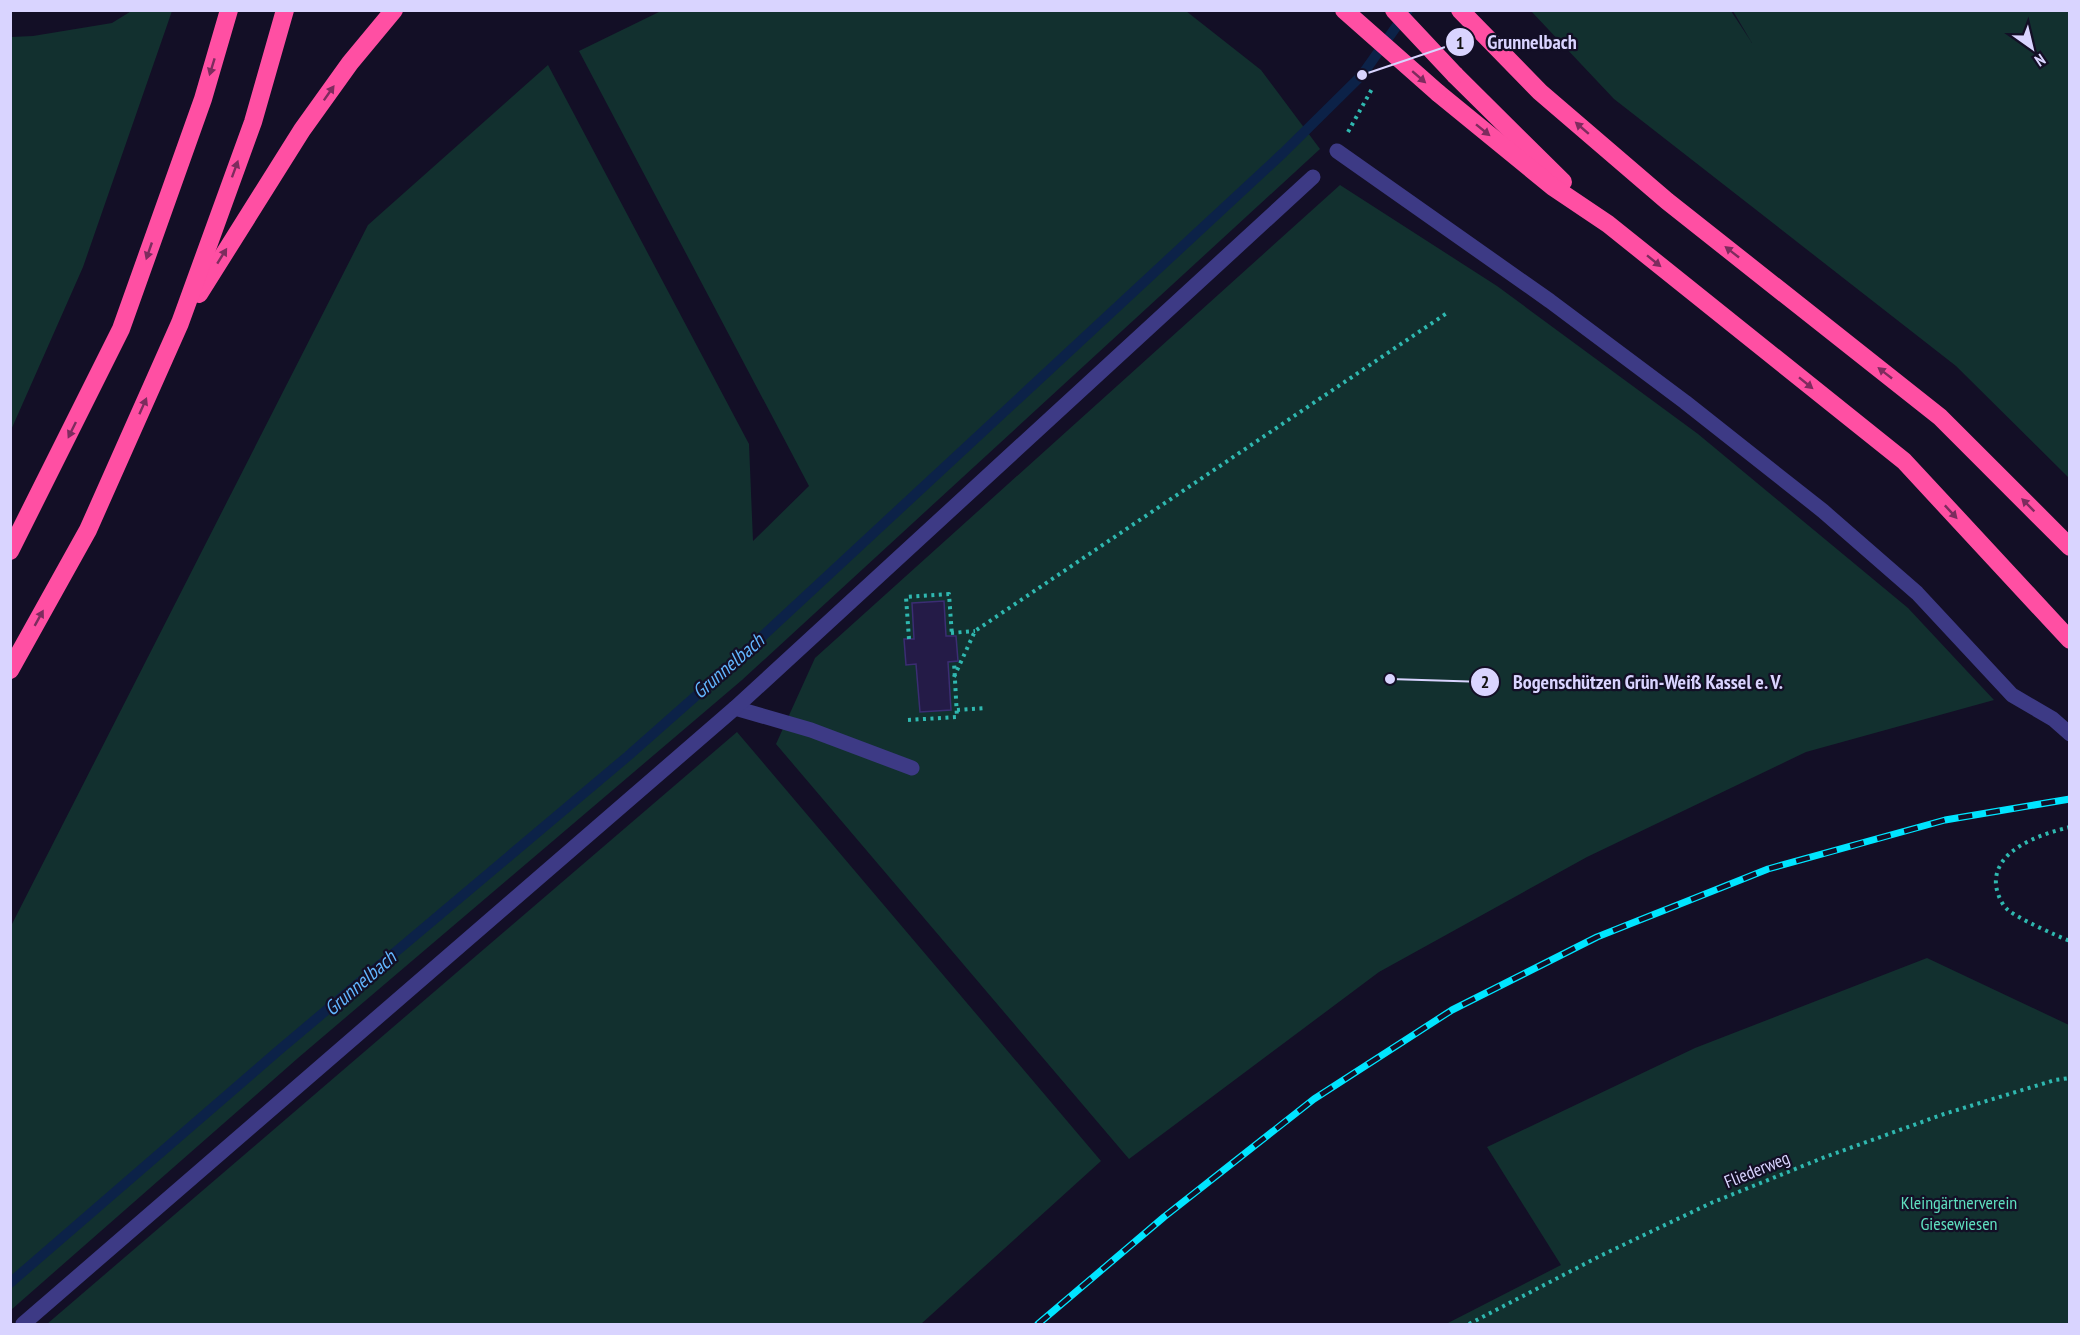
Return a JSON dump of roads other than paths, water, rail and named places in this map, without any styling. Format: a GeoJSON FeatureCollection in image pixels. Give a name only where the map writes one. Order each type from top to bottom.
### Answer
{"type":"FeatureCollection","features":[{"type":"Feature","properties":{"kind":"highway"},"geometry":{"type":"LineString","coordinates":[[10,552],[121,329],[202,99],[229,10]]}},
{"type":"Feature","properties":{"kind":"highway"},"geometry":{"type":"LineString","coordinates":[[10,670],[88,530],[180,323],[253,122],[285,10]]}},
{"type":"Feature","properties":{"kind":"highway"},"geometry":{"type":"LineString","coordinates":[[180,323],[302,130],[350,63],[394,10]]}},
{"type":"Feature","properties":{"kind":"highway"},"geometry":{"type":"LineString","coordinates":[[1344,10],[1438,93],[1552,187],[1608,224],[1904,461],[2070,640]]}},
{"type":"Feature","properties":{"kind":"highway"},"geometry":{"type":"LineString","coordinates":[[1394,10],[1455,75],[1608,224]]}},
{"type":"Feature","properties":{"kind":"highway"},"geometry":{"type":"LineString","coordinates":[[1460,10],[1540,92],[1667,201],[1940,417],[2070,547]]}},
{"type":"Feature","properties":{"kind":"lane"},"geometry":{"type":"LineString","coordinates":[[1337,151],[1550,301],[1685,402],[1824,512],[1917,593],[2012,695],[2053,719],[2070,734]]}},
{"type":"Feature","properties":{"kind":"lane"},"geometry":{"type":"LineString","coordinates":[[23,1324],[735,708],[1313,177]]}},
{"type":"Feature","properties":{"kind":"lane"},"geometry":{"type":"LineString","coordinates":[[735,708],[811,730],[912,768]]}},
{"type":"Feature","properties":{"kind":"waterway","name":"Grunnelbach"},"geometry":{"type":"LineString","coordinates":[[10,1283],[278,1051],[628,756],[740,657],[1283,153],[1362,75],[1408,10]]}},
{"type":"Feature","properties":{"kind":"railway"},"geometry":{"type":"LineString","coordinates":[[1038,1324],[1164,1217],[1314,1099],[1452,1010],[1597,937],[1768,869],[1945,820],[2070,799]]}},
{"type":"Feature","properties":{"kind":"place","name":"Grunnelbach"},"geometry":{"type":"Point","coordinates":[1362,75]}},
{"type":"Feature","properties":{"kind":"place","name":"Bogenschützen Grün-Weiß Kassel e. V."},"geometry":{"type":"Point","coordinates":[1390,679]}},
{"type":"Feature","properties":{"kind":"park label","name":"Kleingärtnerverein Giesewiesen"},"geometry":{"type":"Point","coordinates":[1959,1213]}}]}
